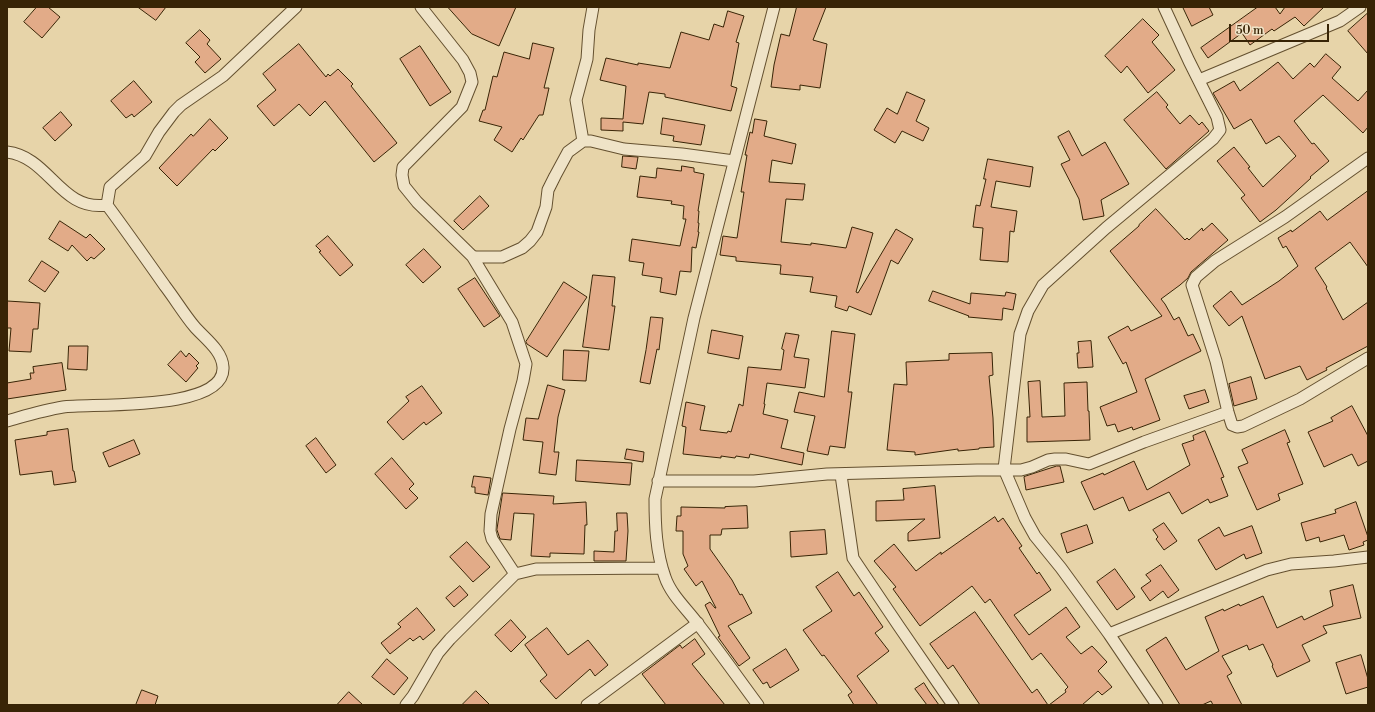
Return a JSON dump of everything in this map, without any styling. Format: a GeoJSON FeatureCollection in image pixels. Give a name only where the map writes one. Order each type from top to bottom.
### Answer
{"type":"FeatureCollection","features":[{"type":"Feature","properties":{"kind":"street"},"geometry":{"type":"LineString","coordinates":[[7,421],[64,407],[161,403],[178,400],[208,390],[218,382],[223,374],[223,366],[218,353],[193,325],[107,205],[110,187],[145,156],[158,132],[181,105],[224,76],[296,7]]}},
{"type":"Feature","properties":{"kind":"street"},"geometry":{"type":"LineString","coordinates":[[421,7],[463,60],[470,72],[472,82],[462,107],[403,167],[402,175],[404,186],[417,202],[472,256],[512,322],[526,364],[524,381],[510,429],[490,514],[492,539],[515,574]]}},
{"type":"Feature","properties":{"kind":"street"},"geometry":{"type":"LineString","coordinates":[[583,141],[576,100],[587,59],[589,30],[593,7]]}},
{"type":"Feature","properties":{"kind":"street"},"geometry":{"type":"LineString","coordinates":[[758,705],[698,623],[669,587],[662,568],[658,549],[655,522],[655,499],[694,318],[774,7]]}},
{"type":"Feature","properties":{"kind":"street"},"geometry":{"type":"LineString","coordinates":[[1157,705],[1062,568],[1035,536],[1025,518],[1004,470],[1020,334],[1028,311],[1043,285],[1106,228],[1213,140],[1220,130],[1217,117],[1164,7]]}},
{"type":"Feature","properties":{"kind":"street"},"geometry":{"type":"LineString","coordinates":[[1199,80],[1340,21],[1360,7]]}},
{"type":"Feature","properties":{"kind":"street"},"geometry":{"type":"LineString","coordinates":[[472,256],[476,258],[502,257],[522,248],[530,240],[537,232],[546,207],[548,190],[554,176],[568,152],[583,141],[591,141],[624,149],[682,154],[734,161]]}},
{"type":"Feature","properties":{"kind":"street"},"geometry":{"type":"LineString","coordinates":[[7,152],[26,157],[40,167],[60,188],[74,198],[91,206],[96,207],[107,205]]}},
{"type":"Feature","properties":{"kind":"street"},"geometry":{"type":"LineString","coordinates":[[1368,158],[1285,217],[1215,261],[1196,277],[1193,282],[1193,290],[1216,361],[1232,425],[1238,427],[1243,426],[1300,399],[1368,358]]}},
{"type":"Feature","properties":{"kind":"street"},"geometry":{"type":"LineString","coordinates":[[658,481],[754,481],[814,475],[1021,470],[1048,460],[1055,459],[1066,459],[1089,464],[1144,442],[1228,412]]}},
{"type":"Feature","properties":{"kind":"street"},"geometry":{"type":"LineString","coordinates":[[842,475],[853,558],[953,705]]}},
{"type":"Feature","properties":{"kind":"street"},"geometry":{"type":"LineString","coordinates":[[1109,634],[1267,570],[1291,564],[1334,561],[1368,556]]}},
{"type":"Feature","properties":{"kind":"street"},"geometry":{"type":"LineString","coordinates":[[406,705],[413,696],[438,653],[515,574],[536,569],[662,568]]}},
{"type":"Feature","properties":{"kind":"street"},"geometry":{"type":"LineString","coordinates":[[587,705],[698,623]]}},
{"type":"Feature","properties":{"kind":"building"},"geometry":{"type":"Polygon","coordinates":[[[37,7],[48,7],[60,17],[42,38],[24,22],[37,7]]]}},
{"type":"Feature","properties":{"kind":"building"},"geometry":{"type":"Polygon","coordinates":[[[138,7],[166,7],[156,20],[138,7]]]}},
{"type":"Feature","properties":{"kind":"building"},"geometry":{"type":"Polygon","coordinates":[[[448,7],[516,7],[499,46],[472,34],[448,7]]]}},
{"type":"Feature","properties":{"kind":"building"},"geometry":{"type":"Polygon","coordinates":[[[797,7],[826,7],[813,40],[827,44],[820,88],[800,85],[800,90],[771,87],[781,34],[789,36],[797,7]]]}},
{"type":"Feature","properties":{"kind":"building"},"geometry":{"type":"Polygon","coordinates":[[[1183,7],[1209,7],[1213,15],[1192,26],[1183,7]]]}},
{"type":"Feature","properties":{"kind":"building"},"geometry":{"type":"Polygon","coordinates":[[[1258,7],[1275,7],[1280,14],[1285,7],[1324,7],[1304,26],[1295,17],[1274,31],[1272,29],[1250,45],[1242,33],[1208,58],[1201,48],[1258,7]]]}},
{"type":"Feature","properties":{"kind":"building"},"geometry":{"type":"Polygon","coordinates":[[[728,11],[744,16],[736,42],[739,43],[731,86],[737,88],[731,111],[665,97],[665,94],[649,92],[643,124],[623,122],[623,131],[601,130],[601,118],[623,119],[626,86],[600,80],[606,58],[638,65],[638,63],[670,68],[681,32],[709,40],[714,24],[723,27],[728,11]]]}},
{"type":"Feature","properties":{"kind":"building"},"geometry":{"type":"Polygon","coordinates":[[[1368,13],[1368,54],[1348,31],[1368,13]]]}},
{"type":"Feature","properties":{"kind":"building"},"geometry":{"type":"Polygon","coordinates":[[[1143,19],[1159,35],[1152,42],[1175,70],[1148,93],[1127,66],[1121,73],[1105,56],[1143,19]]]}},
{"type":"Feature","properties":{"kind":"building"},"geometry":{"type":"Polygon","coordinates":[[[200,30],[210,40],[207,44],[221,59],[205,73],[195,62],[200,57],[186,43],[200,30]]]}},
{"type":"Feature","properties":{"kind":"building"},"geometry":{"type":"Polygon","coordinates":[[[533,43],[554,48],[544,88],[549,88],[543,115],[539,115],[523,140],[521,138],[512,152],[494,140],[502,127],[479,121],[483,110],[485,110],[493,76],[497,77],[504,52],[529,59],[533,43]]]}},
{"type":"Feature","properties":{"kind":"building"},"geometry":{"type":"Polygon","coordinates":[[[299,44],[326,77],[328,74],[330,76],[338,69],[353,84],[351,86],[397,143],[374,162],[325,101],[310,116],[299,104],[274,126],[257,106],[276,90],[263,74],[299,44]]]}},
{"type":"Feature","properties":{"kind":"building"},"geometry":{"type":"Polygon","coordinates":[[[420,46],[451,92],[430,106],[400,59],[420,46]]]}},
{"type":"Feature","properties":{"kind":"building"},"geometry":{"type":"Polygon","coordinates":[[[1326,54],[1341,67],[1332,78],[1358,101],[1368,90],[1368,127],[1363,133],[1323,95],[1294,121],[1312,144],[1314,143],[1329,161],[1276,210],[1260,222],[1241,198],[1245,195],[1217,161],[1234,147],[1250,167],[1248,168],[1263,187],[1296,156],[1279,136],[1266,144],[1251,119],[1234,129],[1213,93],[1234,81],[1240,91],[1278,62],[1293,79],[1310,63],[1314,67],[1326,54]]]}},
{"type":"Feature","properties":{"kind":"building"},"geometry":{"type":"Polygon","coordinates":[[[134,81],[152,102],[134,117],[132,114],[126,118],[111,101],[134,81]]]}},
{"type":"Feature","properties":{"kind":"building"},"geometry":{"type":"Polygon","coordinates":[[[907,92],[925,100],[916,121],[929,128],[923,141],[902,131],[895,143],[874,130],[887,108],[897,114],[907,92]]]}},
{"type":"Feature","properties":{"kind":"building"},"geometry":{"type":"Polygon","coordinates":[[[1157,92],[1168,105],[1166,107],[1180,124],[1190,115],[1199,125],[1202,122],[1209,131],[1166,169],[1124,120],[1157,92]]]}},
{"type":"Feature","properties":{"kind":"building"},"geometry":{"type":"Polygon","coordinates":[[[61,112],[72,125],[55,141],[43,128],[61,112]]]}},
{"type":"Feature","properties":{"kind":"building"},"geometry":{"type":"Polygon","coordinates":[[[663,118],[705,125],[701,145],[673,141],[674,136],[661,134],[663,118]]]}},
{"type":"Feature","properties":{"kind":"building"},"geometry":{"type":"Polygon","coordinates":[[[210,119],[228,138],[215,151],[213,149],[177,186],[159,168],[191,134],[193,136],[210,119]]]}},
{"type":"Feature","properties":{"kind":"building"},"geometry":{"type":"Polygon","coordinates":[[[755,119],[767,121],[764,136],[796,144],[792,164],[772,160],[769,182],[805,184],[803,200],[786,199],[781,242],[811,245],[811,243],[846,248],[852,227],[873,233],[856,292],[858,293],[896,229],[913,239],[898,264],[891,260],[871,315],[849,306],[847,311],[835,307],[837,296],[810,292],[813,277],[780,274],[781,265],[736,261],[736,257],[720,255],[723,236],[737,238],[744,192],[741,192],[747,155],[745,155],[750,132],[752,133],[755,119]]]}},
{"type":"Feature","properties":{"kind":"building"},"geometry":{"type":"Polygon","coordinates":[[[1069,131],[1082,156],[1105,142],[1129,184],[1101,200],[1104,216],[1083,220],[1079,199],[1061,164],[1070,160],[1058,137],[1069,131]]]}},
{"type":"Feature","properties":{"kind":"building"},"geometry":{"type":"Polygon","coordinates":[[[623,156],[638,157],[636,169],[622,167],[623,156]]]}},
{"type":"Feature","properties":{"kind":"building"},"geometry":{"type":"Polygon","coordinates":[[[988,159],[1033,167],[1030,187],[996,181],[991,207],[1017,211],[1014,232],[1010,231],[1008,262],[980,260],[983,228],[973,227],[976,205],[980,206],[986,179],[984,179],[988,159]]]}},
{"type":"Feature","properties":{"kind":"building"},"geometry":{"type":"Polygon","coordinates":[[[682,166],[694,168],[694,172],[704,174],[698,211],[699,232],[696,248],[692,247],[691,272],[680,271],[676,295],[660,292],[662,278],[642,275],[644,263],[629,261],[632,239],[680,246],[686,219],[683,219],[684,206],[671,204],[672,201],[637,197],[640,176],[656,178],[657,168],[681,171],[682,166]]]}},
{"type":"Feature","properties":{"kind":"building"},"geometry":{"type":"Polygon","coordinates":[[[1368,191],[1368,267],[1350,242],[1315,268],[1327,287],[1326,288],[1343,320],[1368,302],[1368,346],[1326,368],[1327,370],[1307,380],[1300,366],[1265,379],[1242,316],[1229,326],[1213,306],[1231,291],[1242,305],[1279,281],[1298,266],[1286,246],[1283,248],[1278,238],[1291,230],[1292,232],[1320,211],[1327,220],[1368,191]]]}},
{"type":"Feature","properties":{"kind":"building"},"geometry":{"type":"Polygon","coordinates":[[[480,196],[489,206],[463,230],[454,221],[480,196]]]}},
{"type":"Feature","properties":{"kind":"building"},"geometry":{"type":"Polygon","coordinates":[[[1156,209],[1185,240],[1187,238],[1189,240],[1202,228],[1203,231],[1212,223],[1228,240],[1191,272],[1188,278],[1161,299],[1174,320],[1179,317],[1188,336],[1193,334],[1201,351],[1145,379],[1160,420],[1133,430],[1132,427],[1118,432],[1115,424],[1107,426],[1100,407],[1137,392],[1126,362],[1123,364],[1108,337],[1128,326],[1131,331],[1162,316],[1110,251],[1156,209]]]}},
{"type":"Feature","properties":{"kind":"building"},"geometry":{"type":"Polygon","coordinates":[[[60,221],[86,238],[90,234],[105,249],[94,259],[91,257],[87,261],[72,245],[68,251],[49,239],[60,221]]]}},
{"type":"Feature","properties":{"kind":"building"},"geometry":{"type":"Polygon","coordinates":[[[328,236],[353,265],[340,276],[319,252],[321,251],[316,246],[328,236]]]}},
{"type":"Feature","properties":{"kind":"building"},"geometry":{"type":"Polygon","coordinates":[[[424,249],[441,267],[423,283],[406,265],[424,249]]]}},
{"type":"Feature","properties":{"kind":"building"},"geometry":{"type":"Polygon","coordinates":[[[42,261],[59,272],[45,292],[29,281],[42,261]]]}},
{"type":"Feature","properties":{"kind":"building"},"geometry":{"type":"Polygon","coordinates":[[[593,275],[615,277],[612,306],[615,306],[609,350],[583,347],[593,275]]]}},
{"type":"Feature","properties":{"kind":"building"},"geometry":{"type":"Polygon","coordinates":[[[475,278],[500,316],[484,327],[458,289],[475,278]]]}},
{"type":"Feature","properties":{"kind":"building"},"geometry":{"type":"Polygon","coordinates":[[[564,282],[587,297],[547,357],[526,342],[564,282]]]}},
{"type":"Feature","properties":{"kind":"building"},"geometry":{"type":"Polygon","coordinates":[[[933,291],[970,304],[971,293],[1005,296],[1006,292],[1016,294],[1013,310],[1003,308],[1002,320],[968,317],[969,316],[929,301],[933,291]]]}},
{"type":"Feature","properties":{"kind":"building"},"geometry":{"type":"Polygon","coordinates":[[[7,301],[40,303],[38,329],[33,329],[31,352],[9,351],[11,328],[7,328],[7,301]]]}},
{"type":"Feature","properties":{"kind":"building"},"geometry":{"type":"Polygon","coordinates":[[[651,317],[663,318],[659,350],[657,349],[650,384],[640,382],[651,317]]]}},
{"type":"Feature","properties":{"kind":"building"},"geometry":{"type":"Polygon","coordinates":[[[712,330],[743,336],[739,359],[708,353],[712,330]]]}},
{"type":"Feature","properties":{"kind":"building"},"geometry":{"type":"Polygon","coordinates":[[[832,331],[855,334],[848,392],[852,392],[845,448],[830,446],[828,455],[807,451],[815,416],[794,412],[799,392],[824,397],[832,331]]]}},
{"type":"Feature","properties":{"kind":"building"},"geometry":{"type":"Polygon","coordinates":[[[786,333],[799,335],[794,357],[809,359],[805,388],[767,383],[763,414],[788,420],[781,448],[804,453],[802,465],[750,454],[749,458],[721,456],[721,458],[683,454],[686,427],[682,426],[686,402],[705,406],[700,430],[727,433],[728,431],[731,432],[739,404],[743,406],[748,367],[781,370],[784,350],[782,349],[786,333]]]}},
{"type":"Feature","properties":{"kind":"building"},"geometry":{"type":"Polygon","coordinates":[[[1091,341],[1093,367],[1078,368],[1078,342],[1091,341]]]}},
{"type":"Feature","properties":{"kind":"building"},"geometry":{"type":"Polygon","coordinates":[[[69,346],[88,346],[87,370],[68,369],[69,346]]]}},
{"type":"Feature","properties":{"kind":"building"},"geometry":{"type":"Polygon","coordinates":[[[564,350],[589,351],[586,381],[563,380],[564,350]]]}},
{"type":"Feature","properties":{"kind":"building"},"geometry":{"type":"Polygon","coordinates":[[[181,351],[186,357],[189,353],[199,363],[196,366],[198,368],[186,382],[168,365],[181,351]]]}},
{"type":"Feature","properties":{"kind":"building"},"geometry":{"type":"Polygon","coordinates":[[[992,353],[993,375],[989,376],[994,447],[958,451],[958,449],[915,455],[915,452],[887,450],[894,384],[907,385],[906,362],[949,360],[949,354],[992,353]]]}},
{"type":"Feature","properties":{"kind":"building"},"geometry":{"type":"Polygon","coordinates":[[[62,363],[66,390],[7,399],[7,383],[31,379],[30,373],[34,373],[33,367],[62,363]]]}},
{"type":"Feature","properties":{"kind":"building"},"geometry":{"type":"Polygon","coordinates":[[[1251,377],[1257,399],[1234,406],[1229,384],[1251,377]]]}},
{"type":"Feature","properties":{"kind":"building"},"geometry":{"type":"Polygon","coordinates":[[[1040,381],[1042,417],[1065,416],[1064,383],[1087,382],[1090,440],[1027,442],[1027,417],[1030,417],[1028,382],[1040,381]]]}},
{"type":"Feature","properties":{"kind":"building"},"geometry":{"type":"Polygon","coordinates":[[[548,385],[565,390],[558,417],[554,452],[559,452],[556,475],[539,473],[543,442],[523,440],[526,418],[538,419],[548,385]]]}},
{"type":"Feature","properties":{"kind":"building"},"geometry":{"type":"Polygon","coordinates":[[[422,386],[442,413],[426,425],[424,422],[403,440],[387,422],[409,401],[406,397],[422,386]]]}},
{"type":"Feature","properties":{"kind":"building"},"geometry":{"type":"Polygon","coordinates":[[[1205,390],[1209,402],[1189,409],[1184,396],[1205,390]]]}},
{"type":"Feature","properties":{"kind":"building"},"geometry":{"type":"Polygon","coordinates":[[[1352,406],[1368,436],[1368,461],[1358,466],[1352,454],[1324,467],[1308,432],[1333,421],[1331,418],[1352,406]]]}},
{"type":"Feature","properties":{"kind":"building"},"geometry":{"type":"Polygon","coordinates":[[[68,429],[73,471],[76,482],[54,485],[52,471],[20,475],[15,440],[47,435],[47,432],[68,429]]]}},
{"type":"Feature","properties":{"kind":"building"},"geometry":{"type":"Polygon","coordinates":[[[1285,430],[1290,442],[1287,443],[1303,484],[1278,494],[1280,500],[1257,510],[1238,467],[1248,463],[1242,450],[1285,430]]]}},
{"type":"Feature","properties":{"kind":"building"},"geometry":{"type":"Polygon","coordinates":[[[1205,431],[1224,477],[1221,478],[1228,496],[1210,503],[1208,499],[1182,514],[1169,492],[1129,511],[1123,497],[1094,510],[1081,482],[1103,473],[1104,475],[1134,461],[1147,490],[1190,465],[1182,444],[1194,440],[1193,436],[1205,431]]]}},
{"type":"Feature","properties":{"kind":"building"},"geometry":{"type":"Polygon","coordinates":[[[316,438],[336,465],[326,473],[306,446],[316,438]]]}},
{"type":"Feature","properties":{"kind":"building"},"geometry":{"type":"Polygon","coordinates":[[[134,440],[140,454],[109,467],[103,453],[134,440]]]}},
{"type":"Feature","properties":{"kind":"building"},"geometry":{"type":"Polygon","coordinates":[[[627,449],[644,452],[643,462],[625,459],[627,449]]]}},
{"type":"Feature","properties":{"kind":"building"},"geometry":{"type":"Polygon","coordinates":[[[392,458],[414,484],[409,489],[418,498],[406,509],[375,474],[392,458]]]}},
{"type":"Feature","properties":{"kind":"building"},"geometry":{"type":"Polygon","coordinates":[[[577,460],[632,463],[630,485],[576,481],[577,460]]]}},
{"type":"Feature","properties":{"kind":"building"},"geometry":{"type":"Polygon","coordinates":[[[1060,466],[1064,482],[1026,490],[1024,477],[1060,466]]]}},
{"type":"Feature","properties":{"kind":"building"},"geometry":{"type":"Polygon","coordinates":[[[474,476],[491,478],[488,495],[475,493],[475,487],[472,487],[474,476]]]}},
{"type":"Feature","properties":{"kind":"building"},"geometry":{"type":"Polygon","coordinates":[[[935,486],[940,538],[908,541],[908,533],[925,519],[876,521],[876,501],[904,500],[903,489],[935,486]]]}},
{"type":"Feature","properties":{"kind":"building"},"geometry":{"type":"Polygon","coordinates":[[[503,493],[554,496],[553,504],[586,502],[587,525],[585,525],[584,554],[550,553],[550,557],[531,556],[534,514],[514,513],[511,540],[500,539],[497,530],[503,493]]]}},
{"type":"Feature","properties":{"kind":"building"},"geometry":{"type":"Polygon","coordinates":[[[1356,502],[1368,537],[1368,540],[1363,542],[1364,545],[1349,550],[1344,535],[1320,542],[1319,537],[1306,541],[1301,523],[1336,513],[1335,510],[1356,502]]]}},
{"type":"Feature","properties":{"kind":"building"},"geometry":{"type":"Polygon","coordinates":[[[747,506],[748,528],[722,529],[721,535],[710,535],[710,549],[732,580],[740,595],[742,594],[752,613],[728,626],[750,658],[739,666],[718,637],[720,636],[705,605],[710,602],[716,608],[702,581],[696,586],[684,569],[688,566],[683,554],[683,531],[676,531],[677,516],[681,516],[681,507],[725,508],[747,506]]]}},
{"type":"Feature","properties":{"kind":"building"},"geometry":{"type":"Polygon","coordinates":[[[617,513],[627,513],[628,531],[626,561],[594,561],[594,551],[614,552],[615,531],[617,531],[617,513]]]}},
{"type":"Feature","properties":{"kind":"building"},"geometry":{"type":"Polygon","coordinates":[[[995,517],[998,522],[1003,518],[1022,546],[1019,548],[1037,574],[1039,572],[1051,590],[1014,615],[1029,635],[1066,607],[1080,627],[1066,637],[1081,654],[1092,646],[1107,662],[1098,671],[1112,687],[1102,695],[1098,691],[1082,705],[1049,705],[1066,692],[1065,690],[1068,687],[1041,653],[1032,660],[990,599],[985,603],[972,586],[920,626],[893,589],[896,587],[874,561],[894,544],[916,571],[941,552],[941,554],[995,517]]]}},
{"type":"Feature","properties":{"kind":"building"},"geometry":{"type":"Polygon","coordinates":[[[1164,523],[1177,541],[1164,550],[1156,539],[1158,537],[1153,530],[1164,523]]]}},
{"type":"Feature","properties":{"kind":"building"},"geometry":{"type":"Polygon","coordinates":[[[1087,525],[1093,543],[1067,553],[1061,534],[1087,525]]]}},
{"type":"Feature","properties":{"kind":"building"},"geometry":{"type":"Polygon","coordinates":[[[1252,526],[1262,553],[1246,559],[1244,554],[1216,570],[1198,540],[1219,527],[1224,536],[1252,526]]]}},
{"type":"Feature","properties":{"kind":"building"},"geometry":{"type":"Polygon","coordinates":[[[825,530],[827,554],[791,557],[790,532],[825,530]]]}},
{"type":"Feature","properties":{"kind":"building"},"geometry":{"type":"Polygon","coordinates":[[[467,542],[490,567],[473,582],[450,557],[467,542]]]}},
{"type":"Feature","properties":{"kind":"building"},"geometry":{"type":"Polygon","coordinates":[[[1161,565],[1179,590],[1168,598],[1163,591],[1150,601],[1141,588],[1151,581],[1146,575],[1161,565]]]}},
{"type":"Feature","properties":{"kind":"building"},"geometry":{"type":"Polygon","coordinates":[[[1115,569],[1135,597],[1117,610],[1097,582],[1115,569]]]}},
{"type":"Feature","properties":{"kind":"building"},"geometry":{"type":"Polygon","coordinates":[[[838,572],[854,596],[859,592],[883,627],[875,633],[889,651],[857,676],[878,705],[854,705],[848,695],[852,692],[824,655],[822,656],[803,630],[832,611],[816,587],[838,572]]]}},
{"type":"Feature","properties":{"kind":"building"},"geometry":{"type":"Polygon","coordinates":[[[1353,585],[1361,618],[1323,626],[1327,633],[1302,645],[1310,661],[1277,677],[1263,644],[1249,650],[1247,645],[1222,656],[1232,673],[1227,676],[1242,705],[1213,705],[1211,701],[1202,705],[1180,705],[1146,650],[1166,637],[1186,670],[1219,651],[1205,617],[1223,609],[1224,611],[1239,604],[1240,606],[1263,596],[1277,628],[1302,616],[1304,620],[1333,606],[1330,591],[1353,585]]]}},
{"type":"Feature","properties":{"kind":"building"},"geometry":{"type":"Polygon","coordinates":[[[460,586],[468,595],[454,607],[446,598],[460,586]]]}},
{"type":"Feature","properties":{"kind":"building"},"geometry":{"type":"Polygon","coordinates":[[[417,608],[435,630],[423,640],[420,636],[413,641],[410,638],[390,654],[381,643],[401,627],[398,624],[417,608]]]}},
{"type":"Feature","properties":{"kind":"building"},"geometry":{"type":"Polygon","coordinates":[[[975,612],[1032,693],[1037,689],[1048,705],[980,705],[953,665],[948,669],[930,644],[975,612]]]}},
{"type":"Feature","properties":{"kind":"building"},"geometry":{"type":"Polygon","coordinates":[[[511,620],[526,637],[511,652],[495,635],[511,620]]]}},
{"type":"Feature","properties":{"kind":"building"},"geometry":{"type":"Polygon","coordinates":[[[547,628],[568,655],[588,640],[608,665],[595,676],[590,669],[556,699],[540,681],[547,675],[525,645],[547,628]]]}},
{"type":"Feature","properties":{"kind":"building"},"geometry":{"type":"Polygon","coordinates":[[[695,639],[705,654],[692,664],[725,705],[666,705],[642,674],[680,645],[682,648],[695,639]]]}},
{"type":"Feature","properties":{"kind":"building"},"geometry":{"type":"Polygon","coordinates":[[[786,649],[799,670],[770,688],[767,682],[763,684],[753,670],[786,649]]]}},
{"type":"Feature","properties":{"kind":"building"},"geometry":{"type":"Polygon","coordinates":[[[1361,655],[1368,679],[1368,687],[1346,694],[1336,663],[1361,655]]]}},
{"type":"Feature","properties":{"kind":"building"},"geometry":{"type":"Polygon","coordinates":[[[387,659],[408,678],[394,695],[372,677],[387,659]]]}},
{"type":"Feature","properties":{"kind":"building"},"geometry":{"type":"Polygon","coordinates":[[[924,683],[939,705],[927,705],[915,689],[924,683]]]}},
{"type":"Feature","properties":{"kind":"building"},"geometry":{"type":"Polygon","coordinates":[[[142,690],[158,696],[155,705],[136,705],[142,690]]]}},
{"type":"Feature","properties":{"kind":"building"},"geometry":{"type":"Polygon","coordinates":[[[476,691],[490,705],[462,705],[476,691]]]}},
{"type":"Feature","properties":{"kind":"building"},"geometry":{"type":"Polygon","coordinates":[[[349,692],[363,705],[337,705],[349,692]]]}}]}
